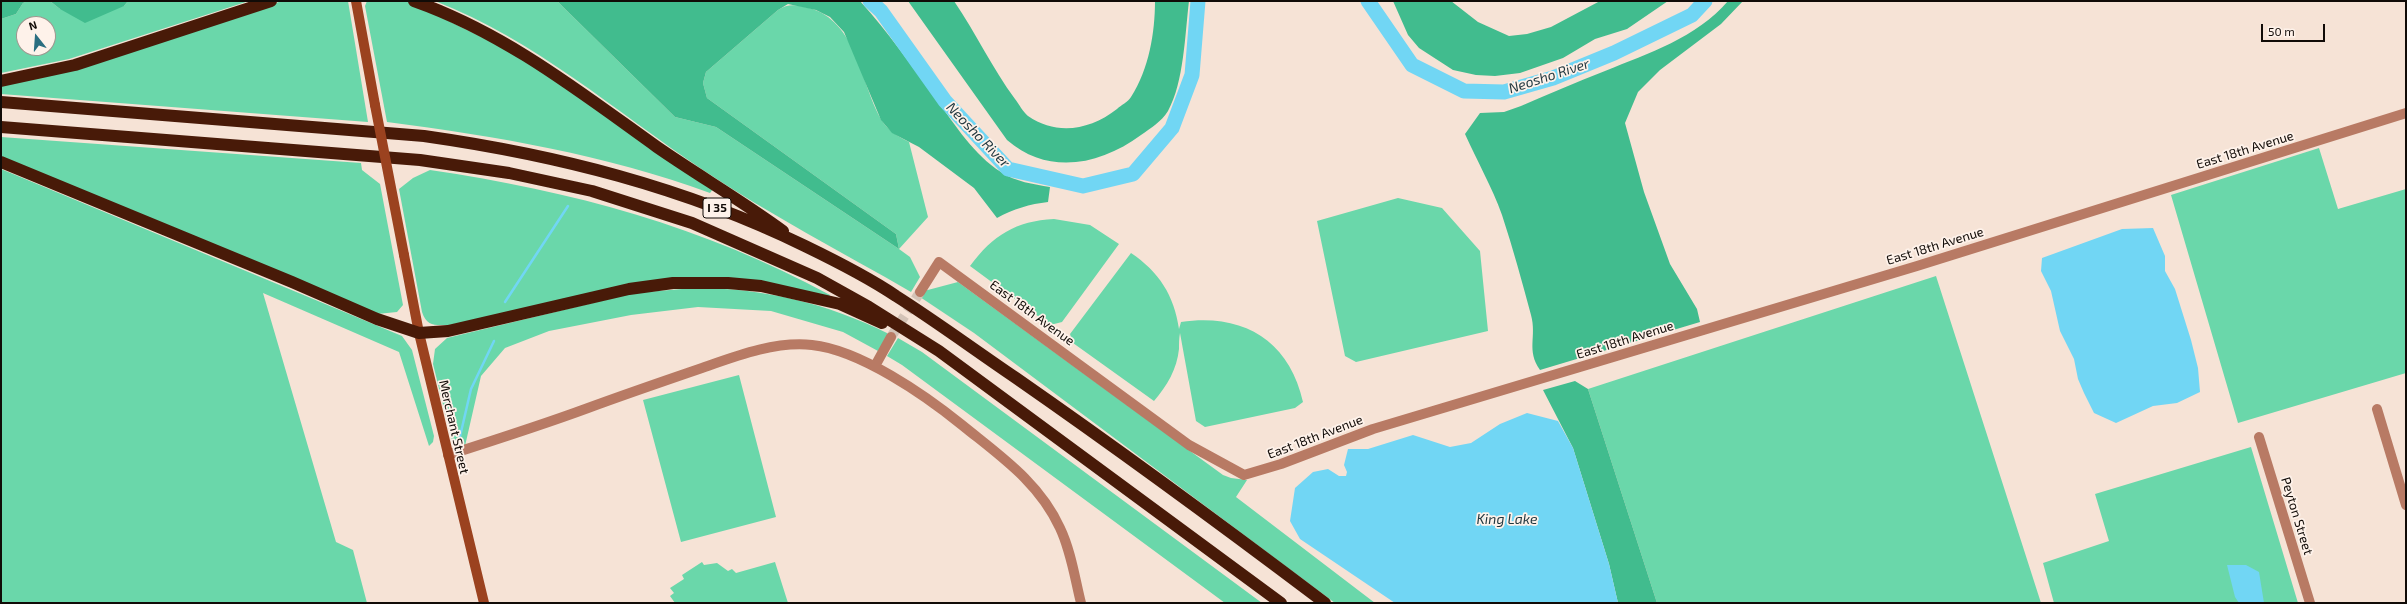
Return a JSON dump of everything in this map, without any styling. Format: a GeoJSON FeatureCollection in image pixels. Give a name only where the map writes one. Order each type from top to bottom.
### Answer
{"type":"FeatureCollection","features":[{"type":"Feature","properties":{"kind":"highway"},"geometry":{"type":"LineString","coordinates":[[1,81],[74,65],[271,1]]}},
{"type":"Feature","properties":{"kind":"highway"},"geometry":{"type":"LineString","coordinates":[[414,1],[466,22],[528,56],[678,161],[756,211],[806,246]]}},
{"type":"Feature","properties":{"kind":"highway","name":"I 35"},"geometry":{"type":"LineString","coordinates":[[1,102],[424,136],[477,144],[642,181],[740,217],[806,246],[894,294],[1145,468],[1325,603]]}},
{"type":"Feature","properties":{"kind":"highway","name":"I 35"},"geometry":{"type":"LineString","coordinates":[[1,127],[420,160],[509,173],[592,191],[692,223],[817,278],[869,307],[922,341],[1281,603]]}},
{"type":"Feature","properties":{"kind":"highway"},"geometry":{"type":"LineString","coordinates":[[1,162],[292,282],[377,319],[419,333],[448,331],[629,289],[673,283],[728,283],[761,286],[840,304],[922,341]]}},
{"type":"Feature","properties":{"kind":"main road","name":"Merchant Street"},"geometry":{"type":"LineString","coordinates":[[356,1],[419,333],[484,603]]}},
{"type":"Feature","properties":{"kind":"street","name":"East 18th Avenue"},"geometry":{"type":"LineString","coordinates":[[920,292],[939,262],[1189,444],[1230,469],[1244,475],[1281,464],[1373,429],[1917,266],[2406,113]]}},
{"type":"Feature","properties":{"kind":"street"},"geometry":{"type":"LineString","coordinates":[[875,366],[891,338]]}},
{"type":"Feature","properties":{"kind":"street"},"geometry":{"type":"LineString","coordinates":[[448,455],[512,435],[638,389],[761,350],[812,345],[828,348],[875,366],[947,413],[1028,479],[1050,509],[1061,529],[1081,603]]}},
{"type":"Feature","properties":{"kind":"street"},"geometry":{"type":"LineString","coordinates":[[2377,409],[2406,505]]}},
{"type":"Feature","properties":{"kind":"street","name":"Peyton Street"},"geometry":{"type":"LineString","coordinates":[[2259,437],[2310,603]]}},
{"type":"Feature","properties":{"kind":"green space"},"geometry":{"type":"Polygon","coordinates":[[[1,1],[28,1],[23,3],[16,14],[1,19],[1,1]]]}},
{"type":"Feature","properties":{"kind":"green space"},"geometry":{"type":"Polygon","coordinates":[[[28,1],[50,1],[60,9],[124,6],[128,1],[249,1],[69,59],[1,73],[1,19],[16,14],[23,3],[28,1]]]}},
{"type":"Feature","properties":{"kind":"green space"},"geometry":{"type":"Polygon","coordinates":[[[50,1],[128,1],[124,6],[85,23],[60,9],[50,1]]]}},
{"type":"Feature","properties":{"kind":"green space"},"geometry":{"type":"Polygon","coordinates":[[[282,1],[348,1],[368,122],[1,94],[1,86],[55,74],[282,1]]]}},
{"type":"Feature","properties":{"kind":"green space"},"geometry":{"type":"Polygon","coordinates":[[[367,1],[408,1],[518,55],[713,189],[710,193],[631,168],[550,148],[387,122],[365,6],[367,1]]]}},
{"type":"Feature","properties":{"kind":"green space"},"geometry":{"type":"Polygon","coordinates":[[[435,1],[557,1],[675,117],[716,127],[910,257],[920,277],[911,292],[806,233],[728,187],[541,56],[472,17],[435,1]]]}},
{"type":"Feature","properties":{"kind":"green space"},"geometry":{"type":"Polygon","coordinates":[[[557,1],[860,1],[890,37],[958,129],[982,157],[1001,172],[1013,178],[1050,187],[1048,202],[1022,207],[997,218],[974,188],[919,147],[892,133],[881,120],[844,32],[830,17],[816,10],[788,4],[778,10],[706,72],[703,83],[707,98],[896,234],[899,249],[716,127],[675,117],[557,1]]]}},
{"type":"Feature","properties":{"kind":"green space"},"geometry":{"type":"Polygon","coordinates":[[[908,1],[954,1],[970,25],[999,75],[1024,112],[1039,122],[1050,126],[1073,128],[1096,122],[1117,109],[1131,97],[1147,63],[1154,26],[1155,1],[1189,1],[1181,72],[1173,99],[1168,111],[1156,124],[1141,135],[1109,154],[1074,162],[1057,162],[1040,159],[1023,151],[1007,140],[908,1]]]}},
{"type":"Feature","properties":{"kind":"green space"},"geometry":{"type":"Polygon","coordinates":[[[1393,1],[1451,1],[1478,22],[1509,36],[1527,34],[1551,27],[1600,1],[1668,1],[1627,29],[1595,39],[1563,58],[1520,73],[1495,76],[1476,75],[1453,70],[1419,48],[1408,35],[1393,1]]]}},
{"type":"Feature","properties":{"kind":"green space"},"geometry":{"type":"Polygon","coordinates":[[[1728,1],[1743,1],[1721,24],[1660,70],[1638,92],[1625,123],[1644,192],[1670,264],[1697,309],[1700,322],[1540,370],[1536,363],[1533,350],[1533,323],[1506,227],[1494,194],[1465,134],[1480,113],[1504,112],[1521,106],[1655,51],[1687,35],[1715,14],[1728,1]]]}},
{"type":"Feature","properties":{"kind":"green space"},"geometry":{"type":"Polygon","coordinates":[[[793,5],[809,8],[825,15],[838,26],[855,54],[881,119],[893,133],[909,142],[928,217],[899,249],[896,234],[707,98],[703,83],[706,72],[778,10],[786,6],[793,5]]]}},
{"type":"Feature","properties":{"kind":"green space"},"geometry":{"type":"Polygon","coordinates":[[[1,137],[361,163],[362,170],[380,184],[403,305],[397,312],[377,314],[1,158],[1,137]]]}},
{"type":"Feature","properties":{"kind":"green space"},"geometry":{"type":"Polygon","coordinates":[[[2319,148],[2338,209],[2406,189],[2406,373],[2238,423],[2171,195],[2319,148]]]}},
{"type":"Feature","properties":{"kind":"green space"},"geometry":{"type":"Polygon","coordinates":[[[1,169],[402,336],[412,350],[434,436],[433,442],[429,446],[399,352],[263,293],[336,542],[353,550],[367,603],[1,603],[1,169]]]}},
{"type":"Feature","properties":{"kind":"green space"},"geometry":{"type":"Polygon","coordinates":[[[430,170],[535,189],[636,214],[734,249],[830,295],[828,298],[724,278],[449,325],[432,324],[426,320],[422,312],[399,189],[413,178],[430,170]]]}},
{"type":"Feature","properties":{"kind":"green space"},"geometry":{"type":"Polygon","coordinates":[[[1398,198],[1442,208],[1480,251],[1488,331],[1356,362],[1345,356],[1317,221],[1398,198]]]}},
{"type":"Feature","properties":{"kind":"green space"},"geometry":{"type":"Polygon","coordinates":[[[1054,219],[1090,225],[1119,244],[1062,322],[1050,325],[970,266],[987,246],[1006,232],[1028,223],[1054,219]]]}},
{"type":"Feature","properties":{"kind":"green space"},"geometry":{"type":"Polygon","coordinates":[[[1131,253],[1150,268],[1164,285],[1173,305],[1179,329],[1181,322],[1203,320],[1224,322],[1243,327],[1260,335],[1275,347],[1287,362],[1296,380],[1303,402],[1295,408],[1205,427],[1196,421],[1180,333],[1178,356],[1174,370],[1154,401],[1073,343],[1070,334],[1131,253]]]}},
{"type":"Feature","properties":{"kind":"green space"},"geometry":{"type":"Polygon","coordinates":[[[1936,276],[2041,603],[1657,603],[1588,389],[1936,276]]]}},
{"type":"Feature","properties":{"kind":"green space"},"geometry":{"type":"Polygon","coordinates":[[[958,282],[1223,475],[1231,478],[1247,480],[1236,497],[1375,603],[1335,603],[974,333],[920,297],[924,291],[958,282]]]}},
{"type":"Feature","properties":{"kind":"green space"},"geometry":{"type":"Polygon","coordinates":[[[694,288],[746,291],[794,299],[842,314],[889,334],[878,351],[843,332],[771,311],[698,307],[631,315],[549,331],[505,348],[481,376],[465,446],[456,445],[452,441],[433,364],[435,349],[447,338],[634,293],[694,288]]]}},
{"type":"Feature","properties":{"kind":"green space"},"geometry":{"type":"Polygon","coordinates":[[[898,338],[922,352],[1262,603],[1225,603],[902,365],[887,356],[898,338]]]}},
{"type":"Feature","properties":{"kind":"green space"},"geometry":{"type":"Polygon","coordinates":[[[739,375],[776,517],[681,542],[643,400],[739,375]]]}},
{"type":"Feature","properties":{"kind":"green space"},"geometry":{"type":"Polygon","coordinates":[[[1575,381],[1588,389],[1657,603],[1618,603],[1609,564],[1573,448],[1543,390],[1575,381]]]}},
{"type":"Feature","properties":{"kind":"green space"},"geometry":{"type":"Polygon","coordinates":[[[2251,447],[2298,603],[2054,603],[2043,563],[2109,541],[2095,494],[2251,447]]]}},
{"type":"Feature","properties":{"kind":"green space"},"geometry":{"type":"Polygon","coordinates":[[[702,562],[704,565],[717,563],[728,571],[732,569],[736,573],[775,562],[788,603],[675,603],[670,596],[674,593],[670,588],[684,579],[682,575],[702,562]]]}},
{"type":"Feature","properties":{"kind":"water"},"geometry":{"type":"Polygon","coordinates":[[[2153,228],[2165,256],[2165,271],[2175,289],[2191,340],[2198,368],[2200,392],[2177,403],[2153,406],[2116,423],[2094,413],[2084,393],[2078,379],[2074,359],[2060,331],[2051,291],[2041,271],[2042,258],[2122,229],[2153,228]]]}},
{"type":"Feature","properties":{"kind":"water","name":"King Lake"},"geometry":{"type":"Polygon","coordinates":[[[1527,413],[1558,421],[1573,448],[1609,564],[1618,603],[1395,603],[1300,539],[1290,521],[1295,488],[1313,472],[1328,469],[1339,476],[1346,476],[1347,472],[1344,465],[1348,449],[1368,449],[1413,435],[1450,447],[1471,443],[1500,424],[1527,413]]]}},
{"type":"Feature","properties":{"kind":"water"},"geometry":{"type":"Polygon","coordinates":[[[2227,565],[2246,565],[2259,572],[2264,603],[2239,603],[2235,597],[2227,565]]]}},
{"type":"Feature","properties":{"kind":"waterway","name":"Neosho River"},"geometry":{"type":"LineString","coordinates":[[870,1],[881,11],[945,101],[1008,169],[1083,186],[1133,174],[1172,128],[1192,75],[1198,1]]}},
{"type":"Feature","properties":{"kind":"waterway","name":"Neosho River"},"geometry":{"type":"LineString","coordinates":[[1368,1],[1412,65],[1464,91],[1504,92],[1553,78],[1614,53],[1692,15],[1705,1]]}},
{"type":"Feature","properties":{"kind":"waterway"},"geometry":{"type":"LineString","coordinates":[[505,302],[568,206]]}},
{"type":"Feature","properties":{"kind":"waterway"},"geometry":{"type":"LineString","coordinates":[[458,445],[471,389],[494,341]]}},
{"type":"Feature","properties":{"kind":"tunnel"},"geometry":{"type":"LineString","coordinates":[[891,337],[920,292]]}}]}
